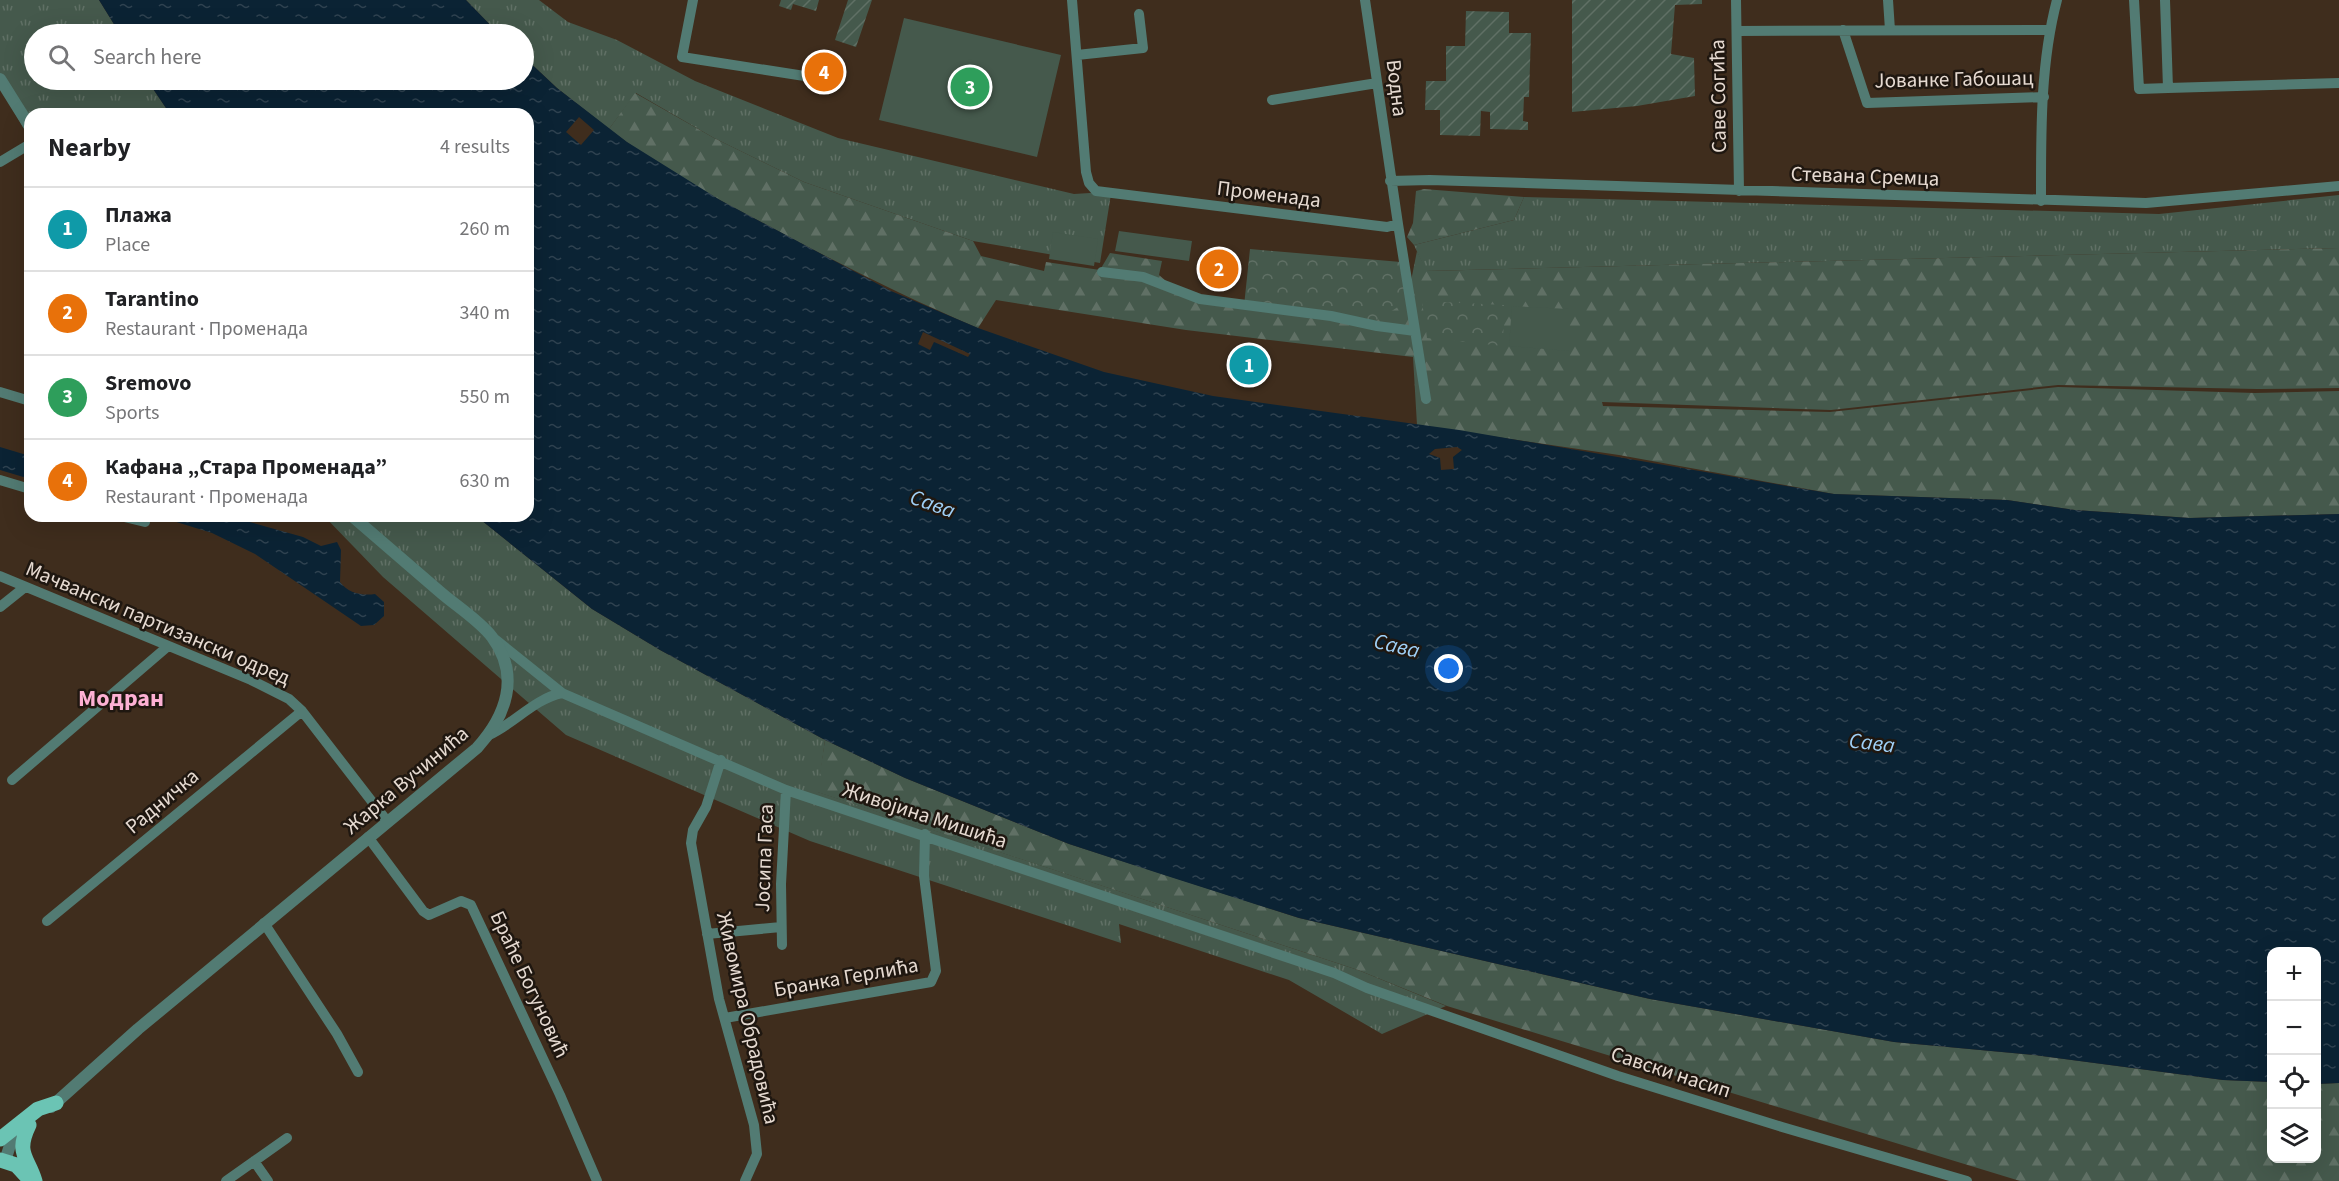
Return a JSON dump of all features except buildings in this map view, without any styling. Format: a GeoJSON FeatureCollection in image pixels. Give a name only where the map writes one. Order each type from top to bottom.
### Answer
{"type":"FeatureCollection","features":[{"type":"Feature","properties":{"kind":"main road"},"geometry":{"type":"LineString","coordinates":[[0,1140],[38,1109],[56,1103]]}},
{"type":"Feature","properties":{"kind":"main road"},"geometry":{"type":"LineString","coordinates":[[29,1125],[24,1140],[24,1158],[33,1181]]}},
{"type":"Feature","properties":{"kind":"main road"},"geometry":{"type":"LineString","coordinates":[[2,1160],[20,1168],[33,1181]]}},
{"type":"Feature","properties":{"kind":"street"},"geometry":{"type":"LineString","coordinates":[[693,0],[682,57],[830,80]]}},
{"type":"Feature","properties":{"kind":"street"},"geometry":{"type":"LineString","coordinates":[[1072,0],[1077,55],[1143,48],[1139,14]]}},
{"type":"Feature","properties":{"kind":"street","name":"Водна"},"geometry":{"type":"LineString","coordinates":[[1365,0],[1390,181]]}},
{"type":"Feature","properties":{"kind":"street","name":"Саве Согића"},"geometry":{"type":"LineString","coordinates":[[1736,0],[1739,191]]}},
{"type":"Feature","properties":{"kind":"street"},"geometry":{"type":"LineString","coordinates":[[1888,0],[1890,30]]}},
{"type":"Feature","properties":{"kind":"street"},"geometry":{"type":"LineString","coordinates":[[2041,201],[2044,97],[2050,30],[2057,0]]}},
{"type":"Feature","properties":{"kind":"street"},"geometry":{"type":"LineString","coordinates":[[2134,0],[2139,89],[2339,83]]}},
{"type":"Feature","properties":{"kind":"street"},"geometry":{"type":"LineString","coordinates":[[2164,0],[2168,88]]}},
{"type":"Feature","properties":{"kind":"street","name":"Јованке Габошац"},"geometry":{"type":"LineString","coordinates":[[1843,30],[1867,103],[2044,97]]}},
{"type":"Feature","properties":{"kind":"street"},"geometry":{"type":"LineString","coordinates":[[1737,31],[2050,30]]}},
{"type":"Feature","properties":{"kind":"street","name":"Променада"},"geometry":{"type":"LineString","coordinates":[[1077,55],[1086,172],[1092,188],[1111,194],[1375,227],[1398,225]]}},
{"type":"Feature","properties":{"kind":"street"},"geometry":{"type":"LineString","coordinates":[[0,79],[24,118]]}},
{"type":"Feature","properties":{"kind":"street"},"geometry":{"type":"LineString","coordinates":[[1272,100],[1377,83]]}},
{"type":"Feature","properties":{"kind":"street"},"geometry":{"type":"LineString","coordinates":[[0,162],[24,148]]}},
{"type":"Feature","properties":{"kind":"street","name":"Стевана Сремца"},"geometry":{"type":"LineString","coordinates":[[1390,181],[1430,180],[2146,203],[2339,186]]}},
{"type":"Feature","properties":{"kind":"street"},"geometry":{"type":"LineString","coordinates":[[1390,181],[1426,399]]}},
{"type":"Feature","properties":{"kind":"street"},"geometry":{"type":"LineString","coordinates":[[1102,272],[1143,277],[1200,299],[1321,314],[1377,326],[1415,331]]}},
{"type":"Feature","properties":{"kind":"street"},"geometry":{"type":"LineString","coordinates":[[0,392],[24,399]]}},
{"type":"Feature","properties":{"kind":"street"},"geometry":{"type":"LineString","coordinates":[[0,480],[24,487]]}},
{"type":"Feature","properties":{"kind":"street"},"geometry":{"type":"LineString","coordinates":[[359,522],[491,636]]}},
{"type":"Feature","properties":{"kind":"street","name":"Мачвански партизански одред"},"geometry":{"type":"LineString","coordinates":[[0,576],[272,690],[302,711],[387,821]]}},
{"type":"Feature","properties":{"kind":"street"},"geometry":{"type":"LineString","coordinates":[[0,607],[25,587]]}},
{"type":"Feature","properties":{"kind":"street","name":"Живојина Мишића"},"geometry":{"type":"LineString","coordinates":[[491,636],[562,693],[786,790],[925,834],[1335,973],[1366,988]]}},
{"type":"Feature","properties":{"kind":"street","name":"Жарка Вучинића"},"geometry":{"type":"LineString","coordinates":[[2,1160],[11,1142],[29,1125],[264,923],[489,735],[501,717],[508,689],[506,665],[491,636]]}},
{"type":"Feature","properties":{"kind":"street"},"geometry":{"type":"LineString","coordinates":[[12,780],[167,647]]}},
{"type":"Feature","properties":{"kind":"street"},"geometry":{"type":"LineString","coordinates":[[489,735],[505,728],[541,700],[562,693]]}},
{"type":"Feature","properties":{"kind":"street","name":"Радничка"},"geometry":{"type":"LineString","coordinates":[[47,921],[302,711]]}},
{"type":"Feature","properties":{"kind":"street","name":"Живомира Обрадовића"},"geometry":{"type":"LineString","coordinates":[[721,760],[706,807],[693,830],[691,843],[725,1018],[755,1135],[757,1154],[745,1181]]}},
{"type":"Feature","properties":{"kind":"street","name":"Јосипа Гаса"},"geometry":{"type":"LineString","coordinates":[[782,945],[781,884],[786,790]]}},
{"type":"Feature","properties":{"kind":"street","name":"Бранка Герлића"},"geometry":{"type":"LineString","coordinates":[[725,1018],[931,982],[936,971],[924,876],[925,834]]}},
{"type":"Feature","properties":{"kind":"street","name":"Браће Богуновић"},"geometry":{"type":"LineString","coordinates":[[368,837],[423,911],[429,915],[461,901],[471,905],[560,1095],[597,1181]]}},
{"type":"Feature","properties":{"kind":"street"},"geometry":{"type":"LineString","coordinates":[[264,923],[326,1015],[358,1072]]}},
{"type":"Feature","properties":{"kind":"street","name":"Јосипа Гаса"},"geometry":{"type":"LineString","coordinates":[[707,934],[781,927]]}},
{"type":"Feature","properties":{"kind":"street","name":"Савски насип"},"geometry":{"type":"LineString","coordinates":[[1366,988],[1618,1076],[1967,1181]]}},
{"type":"Feature","properties":{"kind":"street"},"geometry":{"type":"LineString","coordinates":[[225,1181],[287,1138]]}},
{"type":"Feature","properties":{"kind":"street"},"geometry":{"type":"LineString","coordinates":[[254,1161],[268,1181]]}},
{"type":"Feature","properties":{"kind":"green space"},"geometry":{"type":"Polygon","coordinates":[[[0,0],[99,0],[114,24],[24,24],[24,90],[154,90],[166,108],[24,108],[24,129],[0,88],[0,0]]]}},
{"type":"Feature","properties":{"kind":"green space"},"geometry":{"type":"Polygon","coordinates":[[[466,0],[539,0],[568,22],[617,40],[695,81],[838,138],[1074,194],[1106,192],[1111,194],[1100,263],[973,241],[804,182],[714,138],[636,93],[609,129],[557,88],[534,66],[534,24],[489,24],[466,0]]]}},
{"type":"Feature","properties":{"kind":"green space"},"geometry":{"type":"Polygon","coordinates":[[[781,0],[819,0],[816,11],[793,4],[791,10],[779,6],[781,0]]]}},
{"type":"Feature","properties":{"kind":"green space"},"geometry":{"type":"Polygon","coordinates":[[[848,0],[872,0],[856,47],[835,40],[848,0]]]}},
{"type":"Feature","properties":{"kind":"green space"},"geometry":{"type":"Polygon","coordinates":[[[1572,0],[1702,0],[1702,4],[1675,5],[1671,54],[1694,58],[1695,96],[1637,106],[1572,112],[1572,0]]]}},
{"type":"Feature","properties":{"kind":"green space"},"geometry":{"type":"Polygon","coordinates":[[[1466,11],[1509,12],[1509,33],[1531,33],[1529,97],[1524,97],[1523,121],[1528,122],[1528,130],[1490,129],[1490,112],[1481,111],[1480,136],[1440,135],[1440,110],[1425,110],[1426,81],[1446,81],[1446,46],[1465,46],[1466,11]]]}},
{"type":"Feature","properties":{"kind":"green space"},"geometry":{"type":"Polygon","coordinates":[[[904,18],[1061,55],[1037,157],[879,120],[904,18]]]}},
{"type":"Feature","properties":{"kind":"green space"},"geometry":{"type":"Polygon","coordinates":[[[635,93],[714,138],[804,182],[973,241],[981,256],[1044,271],[1046,262],[1100,270],[1110,253],[1162,261],[1159,275],[1182,295],[1244,306],[1407,301],[1417,251],[1427,271],[2339,248],[2339,388],[2258,389],[2058,385],[1831,410],[1602,402],[1603,406],[1830,412],[2058,387],[2255,393],[2339,391],[2339,514],[2190,518],[2075,510],[2007,500],[1834,494],[1619,455],[1417,425],[1413,357],[1186,330],[996,300],[978,328],[818,252],[705,191],[646,156],[609,129],[635,93]]]}},
{"type":"Feature","properties":{"kind":"green space"},"geometry":{"type":"Polygon","coordinates":[[[1424,189],[1524,197],[1514,220],[1414,245],[1407,237],[1413,223],[1416,191],[1424,189]]]}},
{"type":"Feature","properties":{"kind":"green space"},"geometry":{"type":"Polygon","coordinates":[[[2339,195],[2339,248],[1426,271],[1414,245],[1514,220],[1524,197],[2159,214],[2339,195]]]}},
{"type":"Feature","properties":{"kind":"green space"},"geometry":{"type":"Polygon","coordinates":[[[1119,231],[1192,241],[1189,261],[1115,251],[1119,231]]]}},
{"type":"Feature","properties":{"kind":"green space"},"geometry":{"type":"Polygon","coordinates":[[[1053,232],[1098,239],[1094,266],[1049,259],[1053,232]]]}},
{"type":"Feature","properties":{"kind":"green space"},"geometry":{"type":"Polygon","coordinates":[[[1250,249],[1401,262],[1407,301],[1364,329],[1354,321],[1244,306],[1250,249]]]}},
{"type":"Feature","properties":{"kind":"green space"},"geometry":{"type":"Polygon","coordinates":[[[1422,301],[1504,305],[1503,346],[1427,338],[1422,301]]]}},
{"type":"Feature","properties":{"kind":"green space"},"geometry":{"type":"Polygon","coordinates":[[[1512,306],[1569,309],[1569,351],[1509,346],[1512,306]]]}},
{"type":"Feature","properties":{"kind":"green space"},"geometry":{"type":"Polygon","coordinates":[[[330,522],[483,522],[592,609],[660,650],[825,740],[818,792],[1358,970],[1446,1006],[1382,1034],[1289,980],[1119,924],[1121,943],[810,841],[566,735],[383,577],[330,522]]]}},
{"type":"Feature","properties":{"kind":"green space"},"geometry":{"type":"Polygon","coordinates":[[[825,740],[905,778],[1069,844],[1299,918],[1650,999],[1894,1042],[2034,1055],[2223,1080],[2267,1082],[2267,1163],[2321,1163],[2321,1084],[2339,1083],[2339,1181],[2020,1181],[1447,1006],[1358,970],[817,792],[825,740]]]}},
{"type":"Feature","properties":{"kind":"water"},"geometry":{"type":"Polygon","coordinates":[[[99,0],[466,0],[489,24],[114,24],[99,0]]]}},
{"type":"Feature","properties":{"kind":"water","name":"Сава"},"geometry":{"type":"Polygon","coordinates":[[[534,66],[557,88],[627,142],[720,200],[891,291],[978,328],[1104,372],[1213,396],[1459,430],[1834,494],[2007,500],[2075,510],[2190,518],[2339,514],[2339,1083],[2321,1084],[2321,947],[2267,947],[2267,1082],[2223,1080],[2034,1055],[1894,1042],[1650,999],[1299,918],[1069,844],[905,778],[825,740],[660,650],[592,609],[483,522],[534,522],[534,108],[166,108],[154,90],[534,90],[534,66]]]}},
{"type":"Feature","properties":{"kind":"water"},"geometry":{"type":"Polygon","coordinates":[[[0,447],[24,454],[24,477],[0,470],[0,447]]]}},
{"type":"Feature","properties":{"kind":"water"},"geometry":{"type":"Polygon","coordinates":[[[176,522],[249,522],[303,537],[321,546],[337,542],[341,550],[340,582],[347,589],[356,593],[375,594],[384,602],[384,616],[374,625],[361,626],[255,554],[212,533],[176,522]]]}},
{"type":"Feature","properties":{"kind":"pier"},"geometry":{"type":"Polygon","coordinates":[[[579,117],[594,130],[581,145],[566,132],[579,117]]]}},
{"type":"Feature","properties":{"kind":"pier"},"geometry":{"type":"Polygon","coordinates":[[[923,332],[970,354],[968,357],[934,342],[930,350],[918,344],[923,332]]]}},
{"type":"Feature","properties":{"kind":"pier"},"geometry":{"type":"Polygon","coordinates":[[[1457,447],[1462,450],[1453,457],[1454,469],[1441,470],[1440,458],[1429,454],[1435,449],[1457,447]]]}},
{"type":"Feature","properties":{"kind":"place","name":"Кафана „Стара Променада”"},"geometry":{"type":"Point","coordinates":[824,72]}},
{"type":"Feature","properties":{"kind":"place","name":"Sremovo"},"geometry":{"type":"Point","coordinates":[970,87]}},
{"type":"Feature","properties":{"kind":"place","name":"Tarantino"},"geometry":{"type":"Point","coordinates":[1219,269]}},
{"type":"Feature","properties":{"kind":"place","name":"Плажа"},"geometry":{"type":"Point","coordinates":[1249,365]}},
{"type":"Feature","properties":{"kind":"district","name":"Модран"},"geometry":{"type":"Point","coordinates":[121,698]}}]}
